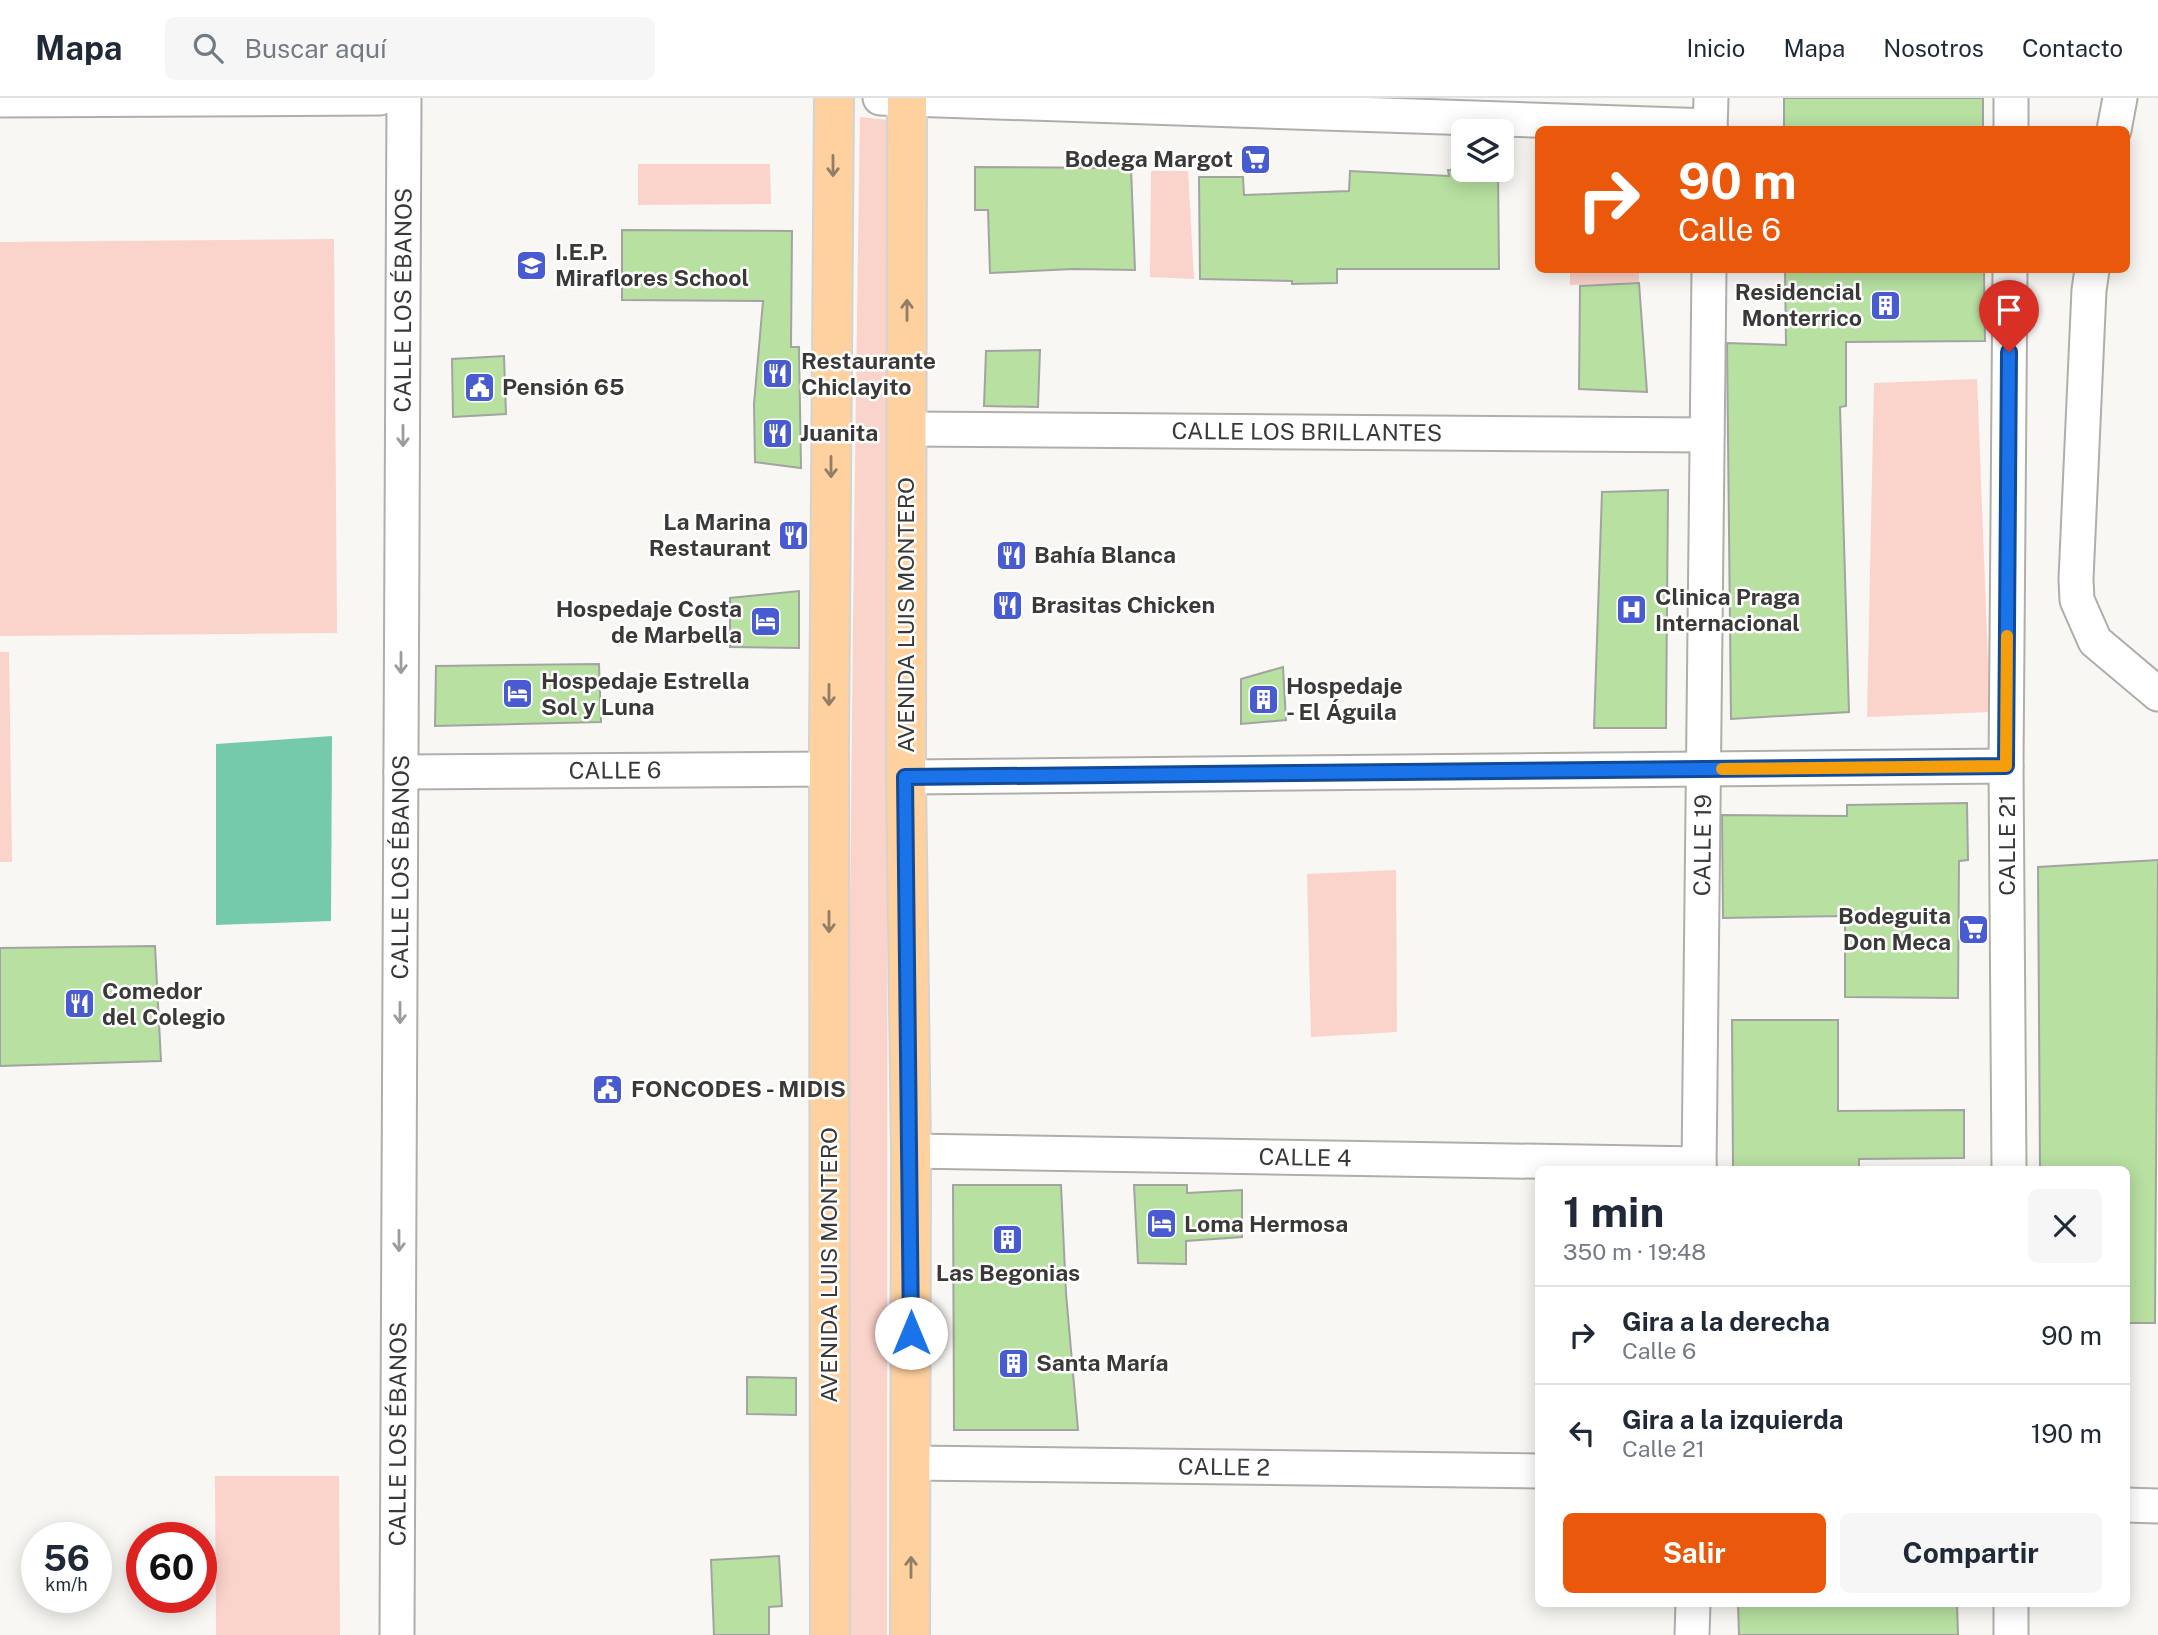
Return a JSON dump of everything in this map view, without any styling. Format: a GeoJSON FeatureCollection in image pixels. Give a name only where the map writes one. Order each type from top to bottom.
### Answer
{"type":"FeatureCollection","features":[{"type":"Feature","properties":{"kind":"main road","name":"AVENIDA LUIS MONTERO"},"geometry":{"type":"LineString","coordinates":[[830,1635],[829,769],[834,98]]}},
{"type":"Feature","properties":{"kind":"main road","name":"AVENIDA LUIS MONTERO"},"geometry":{"type":"LineString","coordinates":[[898,98],[906,429],[905,777],[911,1151],[911,1635]]}},
{"type":"Feature","properties":{"kind":"street"},"geometry":{"type":"LineString","coordinates":[[0,100],[380,98]]}},
{"type":"Feature","properties":{"kind":"street","name":"CALLE LOS ÉBANOS"},"geometry":{"type":"LineString","coordinates":[[397,1635],[404,98]]}},
{"type":"Feature","properties":{"kind":"street"},"geometry":{"type":"LineString","coordinates":[[898,98],[1710,118]]}},
{"type":"Feature","properties":{"kind":"street"},"geometry":{"type":"LineString","coordinates":[[2011,98],[2011,126]]}},
{"type":"Feature","properties":{"kind":"street"},"geometry":{"type":"LineString","coordinates":[[2115,126],[2120,98]]}},
{"type":"Feature","properties":{"kind":"street","name":"CALLE 19"},"geometry":{"type":"LineString","coordinates":[[1699,1166],[1709,273]]}},
{"type":"Feature","properties":{"kind":"street","name":"CALLE 21"},"geometry":{"type":"LineString","coordinates":[[2009,1166],[2006,766],[2010,273]]}},
{"type":"Feature","properties":{"kind":"street"},"geometry":{"type":"LineString","coordinates":[[2092,273],[2077,600],[2095,641],[2158,694]]}},
{"type":"Feature","properties":{"kind":"street","name":"CALLE LOS BRILLANTES"},"geometry":{"type":"LineString","coordinates":[[906,429],[1707,435]]}},
{"type":"Feature","properties":{"kind":"street"},"geometry":{"type":"LineString","coordinates":[[905,777],[2006,766]]}},
{"type":"Feature","properties":{"kind":"street","name":"CALLE 6"},"geometry":{"type":"LineString","coordinates":[[401,772],[829,769]]}},
{"type":"Feature","properties":{"kind":"street","name":"CALLE 4"},"geometry":{"type":"LineString","coordinates":[[911,1151],[1699,1166]]}},
{"type":"Feature","properties":{"kind":"street","name":"CALLE 2"},"geometry":{"type":"LineString","coordinates":[[911,1463],[1535,1471]]}},
{"type":"Feature","properties":{"kind":"street"},"geometry":{"type":"LineString","coordinates":[[2130,1505],[2158,1506]]}},
{"type":"Feature","properties":{"kind":"street"},"geometry":{"type":"LineString","coordinates":[[1692,1635],[1693,1607]]}},
{"type":"Feature","properties":{"kind":"street"},"geometry":{"type":"LineString","coordinates":[[2011,1607],[2011,1635]]}},
{"type":"Feature","properties":{"kind":"shaded area"},"geometry":{"type":"Polygon","coordinates":[[[860,117],[888,120],[887,1635],[846,1635],[850,876],[860,117]]]}},
{"type":"Feature","properties":{"kind":"shaded area"},"geometry":{"type":"Polygon","coordinates":[[[638,164],[770,164],[771,204],[638,205],[638,164]]]}},
{"type":"Feature","properties":{"kind":"shaded area"},"geometry":{"type":"Polygon","coordinates":[[[1151,171],[1188,171],[1194,279],[1150,277],[1151,171]]]}},
{"type":"Feature","properties":{"kind":"shaded area"},"geometry":{"type":"Polygon","coordinates":[[[334,239],[337,633],[0,636],[0,242],[334,239]]]}},
{"type":"Feature","properties":{"kind":"shaded area"},"geometry":{"type":"Polygon","coordinates":[[[1570,273],[1639,273],[1639,283],[1570,285],[1570,273]]]}},
{"type":"Feature","properties":{"kind":"shaded area"},"geometry":{"type":"Polygon","coordinates":[[[1977,379],[1990,712],[1867,717],[1874,383],[1977,379]]]}},
{"type":"Feature","properties":{"kind":"shaded area"},"geometry":{"type":"Polygon","coordinates":[[[0,652],[9,652],[12,862],[0,862],[0,652]]]}},
{"type":"Feature","properties":{"kind":"shaded area"},"geometry":{"type":"Polygon","coordinates":[[[332,736],[331,921],[216,925],[216,744],[332,736]]]}},
{"type":"Feature","properties":{"kind":"shaded area"},"geometry":{"type":"Polygon","coordinates":[[[1396,870],[1397,1032],[1311,1037],[1307,874],[1396,870]]]}},
{"type":"Feature","properties":{"kind":"shaded area"},"geometry":{"type":"Polygon","coordinates":[[[215,1476],[339,1476],[340,1635],[216,1635],[215,1476]]]}},
{"type":"Feature","properties":{"kind":"building"},"geometry":{"type":"Polygon","coordinates":[[[1784,98],[1983,98],[1983,126],[1784,126],[1784,98]]]}},
{"type":"Feature","properties":{"kind":"building"},"geometry":{"type":"Polygon","coordinates":[[[975,167],[1131,168],[1135,270],[1073,269],[990,273],[988,210],[975,210],[975,167]]]}},
{"type":"Feature","properties":{"kind":"building"},"geometry":{"type":"Polygon","coordinates":[[[1448,170],[1451,170],[1451,182],[1498,182],[1499,269],[1337,269],[1337,283],[1292,284],[1292,281],[1200,279],[1199,177],[1243,177],[1244,195],[1349,191],[1350,171],[1449,176],[1448,170]]]}},
{"type":"Feature","properties":{"kind":"building"},"geometry":{"type":"Polygon","coordinates":[[[622,230],[792,231],[791,347],[799,347],[801,468],[755,462],[754,404],[763,301],[622,300],[622,230]]]}},
{"type":"Feature","properties":{"kind":"building"},"geometry":{"type":"Polygon","coordinates":[[[1785,273],[1984,273],[1985,341],[1846,342],[1846,406],[1840,407],[1849,712],[1731,719],[1727,343],[1786,345],[1785,273]]]}},
{"type":"Feature","properties":{"kind":"building"},"geometry":{"type":"Polygon","coordinates":[[[1639,283],[1647,392],[1579,389],[1580,286],[1639,283]]]}},
{"type":"Feature","properties":{"kind":"building"},"geometry":{"type":"Polygon","coordinates":[[[1040,350],[1038,407],[984,406],[986,351],[1040,350]]]}},
{"type":"Feature","properties":{"kind":"building","name":"Pensión 65"},"geometry":{"type":"Polygon","coordinates":[[[504,356],[506,414],[453,417],[452,359],[504,356]]]}},
{"type":"Feature","properties":{"kind":"building","name":"Clinica Praga Internacional"},"geometry":{"type":"Polygon","coordinates":[[[1668,490],[1666,728],[1594,728],[1602,492],[1668,490]]]}},
{"type":"Feature","properties":{"kind":"building","name":"Hospedaje Costa de Marbella"},"geometry":{"type":"Polygon","coordinates":[[[799,591],[799,648],[730,647],[730,598],[799,591]]]}},
{"type":"Feature","properties":{"kind":"building","name":"Hospedaje Estrella Sol y Luna"},"geometry":{"type":"Polygon","coordinates":[[[599,664],[601,722],[435,726],[436,666],[599,664]]]}},
{"type":"Feature","properties":{"kind":"building","name":"Hospedaje - El Águila"},"geometry":{"type":"Polygon","coordinates":[[[1283,667],[1286,720],[1241,724],[1241,679],[1283,667]]]}},
{"type":"Feature","properties":{"kind":"building"},"geometry":{"type":"Polygon","coordinates":[[[1967,803],[1968,860],[1959,861],[1958,998],[1845,997],[1845,916],[1723,918],[1722,815],[1847,816],[1847,805],[1967,803]]]}},
{"type":"Feature","properties":{"kind":"building"},"geometry":{"type":"Polygon","coordinates":[[[2158,860],[2155,1323],[2130,1323],[2130,1166],[2040,1166],[2038,867],[2158,860]]]}},
{"type":"Feature","properties":{"kind":"building","name":"Comedor del Colegio"},"geometry":{"type":"Polygon","coordinates":[[[155,946],[161,1061],[0,1066],[0,948],[155,946]]]}},
{"type":"Feature","properties":{"kind":"building"},"geometry":{"type":"Polygon","coordinates":[[[1732,1020],[1838,1020],[1838,1111],[1964,1110],[1964,1158],[1859,1159],[1859,1166],[1733,1166],[1732,1020]]]}},
{"type":"Feature","properties":{"kind":"building"},"geometry":{"type":"Polygon","coordinates":[[[953,1185],[1061,1185],[1066,1293],[1078,1430],[954,1430],[953,1185]]]}},
{"type":"Feature","properties":{"kind":"building","name":"Loma Hermosa"},"geometry":{"type":"Polygon","coordinates":[[[1134,1185],[1187,1185],[1187,1193],[1242,1190],[1242,1237],[1186,1241],[1186,1264],[1138,1263],[1134,1185]]]}},
{"type":"Feature","properties":{"kind":"building"},"geometry":{"type":"Polygon","coordinates":[[[747,1377],[796,1378],[796,1415],[747,1414],[747,1377]]]}},
{"type":"Feature","properties":{"kind":"building"},"geometry":{"type":"Polygon","coordinates":[[[779,1556],[782,1606],[769,1607],[769,1635],[714,1635],[711,1560],[779,1556]]]}},
{"type":"Feature","properties":{"kind":"building"},"geometry":{"type":"Polygon","coordinates":[[[1738,1607],[1957,1607],[1958,1635],[1739,1635],[1738,1607]]]}},
{"type":"Feature","properties":{"kind":"slow traffic"},"geometry":{"type":"LineString","coordinates":[[1722,769],[2006,766],[2007,636]]}},
{"type":"Feature","properties":{"kind":"place","name":"Bodega Margot"},"geometry":{"type":"Point","coordinates":[1256,159]}},
{"type":"Feature","properties":{"kind":"place","name":"I.E.P. Miraflores School"},"geometry":{"type":"Point","coordinates":[532,265]}},
{"type":"Feature","properties":{"kind":"place","name":"Residencial Monterrico"},"geometry":{"type":"Point","coordinates":[1885,305]}},
{"type":"Feature","properties":{"kind":"place","name":"Restaurante Chiclayito"},"geometry":{"type":"Point","coordinates":[778,374]}},
{"type":"Feature","properties":{"kind":"place","name":"Pensión 65"},"geometry":{"type":"Point","coordinates":[479,387]}},
{"type":"Feature","properties":{"kind":"place","name":"Juanita"},"geometry":{"type":"Point","coordinates":[777,433]}},
{"type":"Feature","properties":{"kind":"place","name":"La Marina Restaurant"},"geometry":{"type":"Point","coordinates":[794,535]}},
{"type":"Feature","properties":{"kind":"place","name":"Bahía Blanca"},"geometry":{"type":"Point","coordinates":[1011,555]}},
{"type":"Feature","properties":{"kind":"place","name":"Brasitas Chicken"},"geometry":{"type":"Point","coordinates":[1008,605]}},
{"type":"Feature","properties":{"kind":"place","name":"Clinica Praga Internacional"},"geometry":{"type":"Point","coordinates":[1632,610]}},
{"type":"Feature","properties":{"kind":"place","name":"Hospedaje Costa de Marbella"},"geometry":{"type":"Point","coordinates":[765,622]}},
{"type":"Feature","properties":{"kind":"place","name":"Hospedaje Estrella Sol y Luna"},"geometry":{"type":"Point","coordinates":[518,694]}},
{"type":"Feature","properties":{"kind":"place","name":"Hospedaje - El Águila"},"geometry":{"type":"Point","coordinates":[1263,699]}},
{"type":"Feature","properties":{"kind":"place","name":"Bodeguita Don Meca"},"geometry":{"type":"Point","coordinates":[1974,929]}},
{"type":"Feature","properties":{"kind":"place","name":"Comedor del Colegio"},"geometry":{"type":"Point","coordinates":[79,1004]}},
{"type":"Feature","properties":{"kind":"place","name":"FONCODES - MIDIS"},"geometry":{"type":"Point","coordinates":[608,1089]}},
{"type":"Feature","properties":{"kind":"place","name":"Loma Hermosa"},"geometry":{"type":"Point","coordinates":[1161,1224]}},
{"type":"Feature","properties":{"kind":"place","name":"Las Begonias"},"geometry":{"type":"Point","coordinates":[1008,1239]}},
{"type":"Feature","properties":{"kind":"place","name":"Santa María"},"geometry":{"type":"Point","coordinates":[1013,1363]}},
{"type":"Feature","properties":{"kind":"route"},"geometry":{"type":"LineString","coordinates":[[911,1333],[905,777],[2006,766],[2009,352]]}}]}
